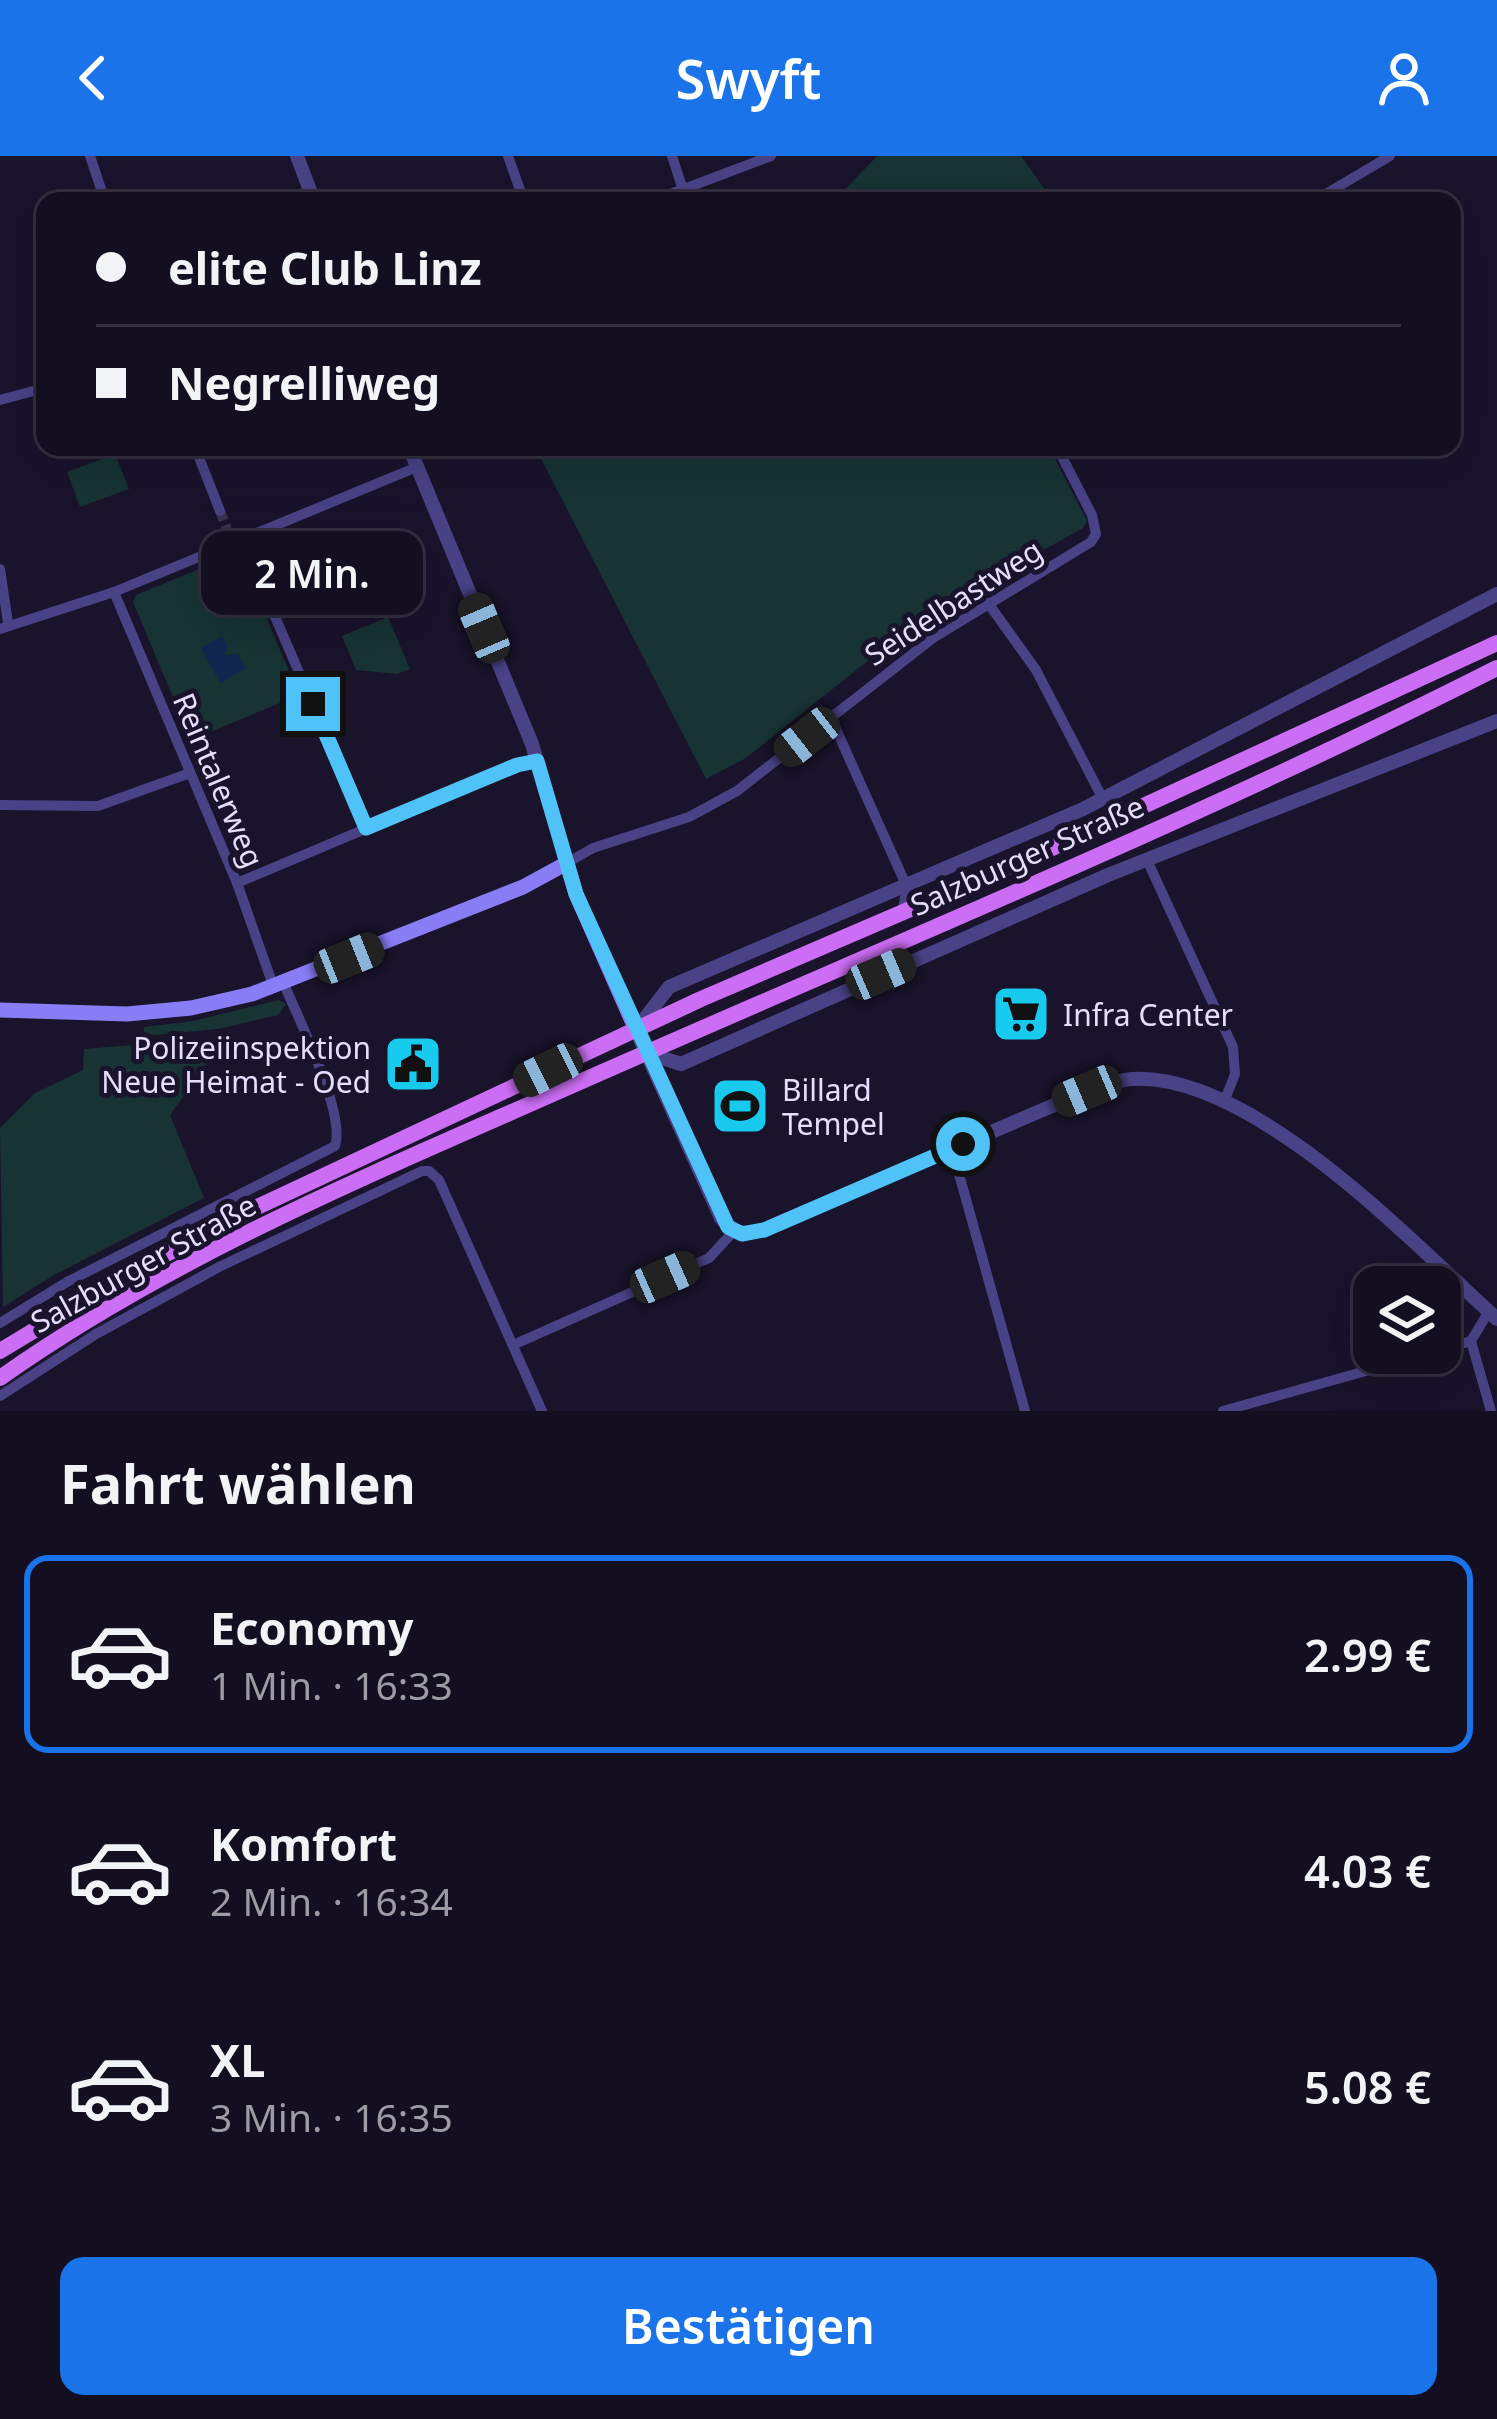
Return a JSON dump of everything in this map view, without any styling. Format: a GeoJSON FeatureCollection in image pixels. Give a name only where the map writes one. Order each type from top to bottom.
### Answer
{"type":"FeatureCollection","features":[{"type":"Feature","properties":{"kind":"main road","name":"Salzburger Straße"},"geometry":{"type":"LineString","coordinates":[[0,1351],[174,1249],[636,1030],[1493,645]]}},
{"type":"Feature","properties":{"kind":"main road","name":"Salzburger Straße"},"geometry":{"type":"LineString","coordinates":[[0,1378],[91,1319],[263,1226],[1147,832],[1497,669]]}},
{"type":"Feature","properties":{"kind":"main road"},"geometry":{"type":"LineString","coordinates":[[0,1010],[157,1012],[279,986],[523,886],[567,862],[576,894],[636,1030]]}},
{"type":"Feature","properties":{"kind":"street"},"geometry":{"type":"LineString","coordinates":[[90,156],[102,192]]}},
{"type":"Feature","properties":{"kind":"street"},"geometry":{"type":"LineString","coordinates":[[297,156],[311,192]]}},
{"type":"Feature","properties":{"kind":"street"},"geometry":{"type":"LineString","coordinates":[[508,156],[521,192]]}},
{"type":"Feature","properties":{"kind":"street"},"geometry":{"type":"LineString","coordinates":[[671,156],[683,190]]}},
{"type":"Feature","properties":{"kind":"street"},"geometry":{"type":"LineString","coordinates":[[677,192],[771,156]]}},
{"type":"Feature","properties":{"kind":"street"},"geometry":{"type":"LineString","coordinates":[[1329,192],[1390,156]]}},
{"type":"Feature","properties":{"kind":"street"},"geometry":{"type":"LineString","coordinates":[[0,400],[36,390]]}},
{"type":"Feature","properties":{"kind":"street"},"geometry":{"type":"LineString","coordinates":[[198,456],[220,512]]}},
{"type":"Feature","properties":{"kind":"street"},"geometry":{"type":"LineString","coordinates":[[413,456],[537,761],[567,862]]}},
{"type":"Feature","properties":{"kind":"street","name":"Seidelbastweg"},"geometry":{"type":"LineString","coordinates":[[567,862],[592,848],[715,805],[913,652],[1084,547],[1096,534],[1092,515],[1062,456]]}},
{"type":"Feature","properties":{"kind":"street"},"geometry":{"type":"LineString","coordinates":[[0,569],[4,626],[114,592],[417,467]]}},
{"type":"Feature","properties":{"kind":"street"},"geometry":{"type":"LineString","coordinates":[[227,530],[237,542],[366,828]]}},
{"type":"Feature","properties":{"kind":"street","name":"Reintalerweg"},"geometry":{"type":"LineString","coordinates":[[114,592],[279,986]]}},
{"type":"Feature","properties":{"kind":"street","name":"Salzburger Straße"},"geometry":{"type":"LineString","coordinates":[[636,1030],[669,987],[1102,799],[1497,598]]}},
{"type":"Feature","properties":{"kind":"street"},"geometry":{"type":"LineString","coordinates":[[988,603],[1036,670],[1102,799]]}},
{"type":"Feature","properties":{"kind":"street"},"geometry":{"type":"LineString","coordinates":[[831,718],[907,887],[902,914]]}},
{"type":"Feature","properties":{"kind":"street"},"geometry":{"type":"LineString","coordinates":[[647,1053],[681,1064],[1147,860],[1497,721]]}},
{"type":"Feature","properties":{"kind":"street"},"geometry":{"type":"LineString","coordinates":[[237,883],[517,765],[537,761]]}},
{"type":"Feature","properties":{"kind":"street"},"geometry":{"type":"LineString","coordinates":[[0,805],[98,806],[190,773]]}},
{"type":"Feature","properties":{"kind":"street"},"geometry":{"type":"LineString","coordinates":[[1147,860],[1233,1047],[1235,1074],[1224,1102]]}},
{"type":"Feature","properties":{"kind":"street","name":"Salzburger Straße"},"geometry":{"type":"LineString","coordinates":[[0,1323],[67,1282],[329,1150],[337,1141],[330,1100],[279,986]]}},
{"type":"Feature","properties":{"kind":"street"},"geometry":{"type":"LineString","coordinates":[[636,1030],[721,1218],[734,1232],[764,1230],[1114,1082],[1152,1080],[1224,1102],[1280,1135],[1357,1191],[1493,1315],[1471,1341],[1461,1344]]}},
{"type":"Feature","properties":{"kind":"street"},"geometry":{"type":"LineString","coordinates":[[952,1149],[1025,1411]]}},
{"type":"Feature","properties":{"kind":"street"},"geometry":{"type":"LineString","coordinates":[[0,1396],[96,1334],[219,1267],[410,1174],[430,1171],[439,1180],[542,1411]]}},
{"type":"Feature","properties":{"kind":"street"},"geometry":{"type":"LineString","coordinates":[[513,1345],[709,1258],[734,1232]]}},
{"type":"Feature","properties":{"kind":"street"},"geometry":{"type":"LineString","coordinates":[[1471,1341],[1491,1411]]}},
{"type":"Feature","properties":{"kind":"street"},"geometry":{"type":"LineString","coordinates":[[1223,1411],[1355,1374]]}},
{"type":"Feature","properties":{"kind":"green space"},"geometry":{"type":"Polygon","coordinates":[[[877,156],[1021,156],[1047,192],[843,192],[877,156]]]}},
{"type":"Feature","properties":{"kind":"green space"},"geometry":{"type":"Polygon","coordinates":[[[116,456],[129,489],[80,507],[67,472],[116,456]]]}},
{"type":"Feature","properties":{"kind":"green space"},"geometry":{"type":"Polygon","coordinates":[[[540,456],[1054,456],[1087,521],[1083,528],[923,617],[746,758],[706,779],[540,456]]]}},
{"type":"Feature","properties":{"kind":"green space"},"geometry":{"type":"Polygon","coordinates":[[[231,556],[243,562],[299,695],[191,740],[133,602],[136,595],[231,556]]]}},
{"type":"Feature","properties":{"kind":"green space"},"geometry":{"type":"Polygon","coordinates":[[[388,617],[410,669],[397,674],[356,670],[342,636],[388,617]]]}},
{"type":"Feature","properties":{"kind":"green space"},"geometry":{"type":"Polygon","coordinates":[[[279,1000],[286,1004],[278,1015],[218,1029],[144,1036],[144,1027],[193,1021],[279,1000]]]}},
{"type":"Feature","properties":{"kind":"green space"},"geometry":{"type":"Polygon","coordinates":[[[226,1037],[170,1115],[204,1198],[54,1275],[3,1307],[0,1128],[35,1093],[83,1070],[84,1049],[226,1037]]]}},
{"type":"Feature","properties":{"kind":"water"},"geometry":{"type":"Polygon","coordinates":[[[222,636],[228,646],[224,655],[238,654],[245,669],[220,683],[201,648],[222,636]]]}},
{"type":"Feature","properties":{"kind":"tunnel"},"geometry":{"type":"LineString","coordinates":[[220,511],[227,529]]}},
{"type":"Feature","properties":{"kind":"place","name":"Infra Center"},"geometry":{"type":"Point","coordinates":[1021,1014]}},
{"type":"Feature","properties":{"kind":"place","name":"Polizeiinspektion Neue Heimat - Oed"},"geometry":{"type":"Point","coordinates":[413,1064]}},
{"type":"Feature","properties":{"kind":"place","name":"Billard Tempel"},"geometry":{"type":"Point","coordinates":[740,1106]}},
{"type":"Feature","properties":{"kind":"route"},"geometry":{"type":"LineString","coordinates":[[313,704],[366,828],[537,761],[576,894],[721,1218],[734,1232],[764,1230],[963,1144]]}}]}
